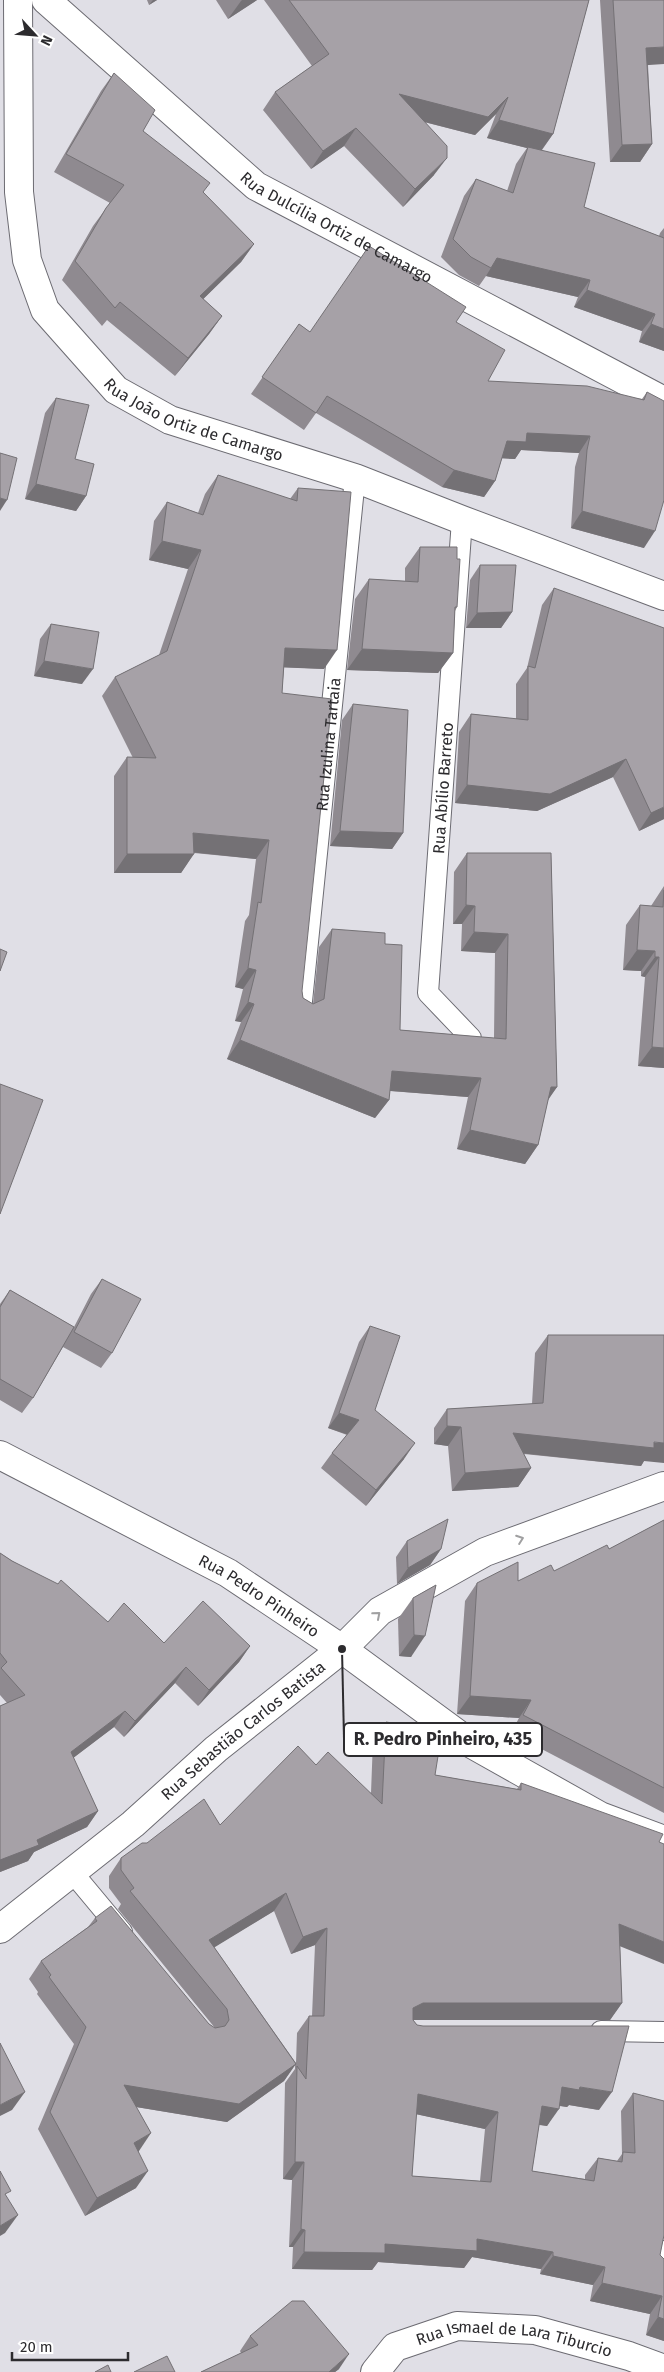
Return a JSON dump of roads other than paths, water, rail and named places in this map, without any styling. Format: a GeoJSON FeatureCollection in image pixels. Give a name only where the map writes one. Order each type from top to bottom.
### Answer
{"type":"FeatureCollection","features":[{"type":"Feature","properties":{"kind":"street","name":"Rua João Ortiz de Camargo"},"geometry":{"type":"LineString","coordinates":[[18,0],[19,192],[27,260],[45,310],[116,390],[170,420],[355,478],[664,596]]}},
{"type":"Feature","properties":{"kind":"street","name":"Rua Dulcília Ortiz de Camargo"},"geometry":{"type":"LineString","coordinates":[[46,0],[256,186],[664,401]]}},
{"type":"Feature","properties":{"kind":"street","name":"Rua Pedro Pinheiro"},"geometry":{"type":"LineString","coordinates":[[0,1455],[228,1573],[342,1649],[470,1743],[600,1816],[664,1840]]}},
{"type":"Feature","properties":{"kind":"street","name":"Rua Sebastião Carlos Batista"},"geometry":{"type":"LineString","coordinates":[[0,1928],[132,1824],[216,1748],[342,1649],[380,1611],[485,1552],[664,1486]]}},
{"type":"Feature","properties":{"kind":"street","name":"Rua Ismael de Lara Tiburcio"},"geometry":{"type":"LineString","coordinates":[[374,2372],[395,2348],[457,2326],[535,2330],[629,2356],[664,2369]]}},
{"type":"Feature","properties":{"kind":"lane","name":"Rua Izulina Tartaia"},"geometry":{"type":"LineString","coordinates":[[301,1011],[355,478]]}},
{"type":"Feature","properties":{"kind":"lane","name":"Rua Abílio Barreto"},"geometry":{"type":"LineString","coordinates":[[462,520],[428,993],[471,1038]]}},
{"type":"Feature","properties":{"kind":"lane"},"geometry":{"type":"LineString","coordinates":[[72,1872],[133,1946]]}},
{"type":"Feature","properties":{"kind":"lane"},"geometry":{"type":"LineString","coordinates":[[587,2031],[664,2032]]}},
{"type":"Feature","properties":{"kind":"place","name":"R. Pedro Pinheiro, 435"},"geometry":{"type":"Point","coordinates":[342,1649]}}]}
